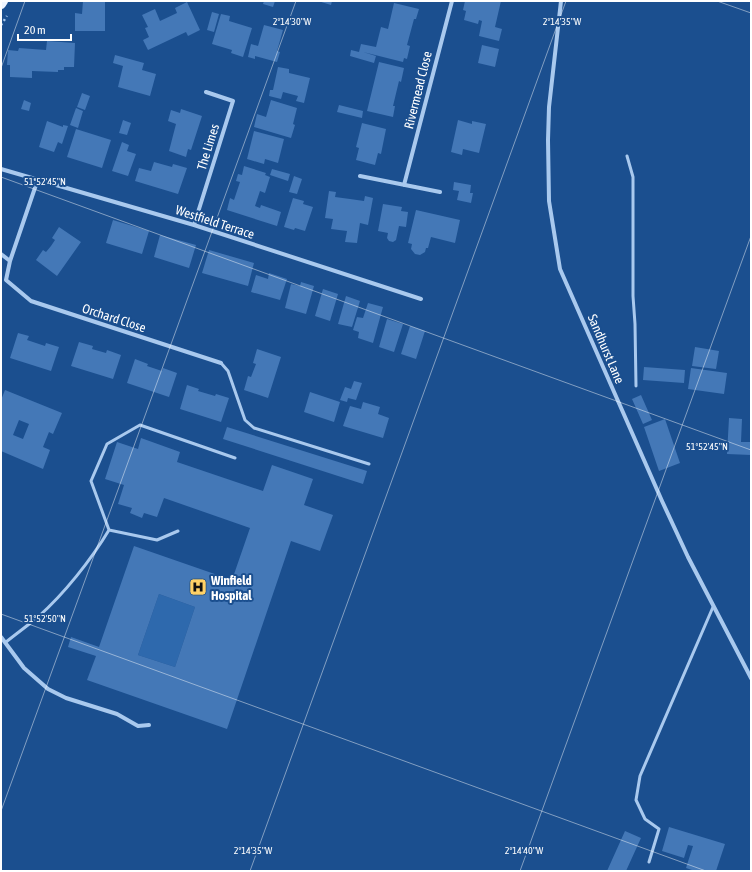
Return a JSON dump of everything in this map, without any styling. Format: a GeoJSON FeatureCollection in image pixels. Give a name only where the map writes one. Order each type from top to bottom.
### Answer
{"type":"FeatureCollection","features":[{"type":"Feature","properties":{"kind":"street","name":"Rivermead Close"},"geometry":{"type":"LineString","coordinates":[[404,185],[452,1]]}},
{"type":"Feature","properties":{"kind":"street","name":"Sandhurst Lane"},"geometry":{"type":"LineString","coordinates":[[561,1],[549,107],[548,140],[549,201],[560,269],[688,557],[751,678]]}},
{"type":"Feature","properties":{"kind":"street","name":"The Limes"},"geometry":{"type":"LineString","coordinates":[[194,225],[233,101],[206,92]]}},
{"type":"Feature","properties":{"kind":"street","name":"Westfield Terrace"},"geometry":{"type":"LineString","coordinates":[[1,169],[194,225],[421,299]]}},
{"type":"Feature","properties":{"kind":"street"},"geometry":{"type":"LineString","coordinates":[[360,176],[440,192]]}},
{"type":"Feature","properties":{"kind":"street"},"geometry":{"type":"LineString","coordinates":[[1,281],[6,280],[10,261],[38,180]]}},
{"type":"Feature","properties":{"kind":"street"},"geometry":{"type":"LineString","coordinates":[[1,254],[10,261]]}},
{"type":"Feature","properties":{"kind":"street","name":"Orchard Close"},"geometry":{"type":"LineString","coordinates":[[6,280],[31,301],[221,363]]}},
{"type":"Feature","properties":{"kind":"street"},"geometry":{"type":"LineString","coordinates":[[1,637],[24,668],[48,689],[66,698],[117,714],[138,726],[149,725]]}},
{"type":"Feature","properties":{"kind":"lane"},"geometry":{"type":"LineString","coordinates":[[627,156],[633,177],[633,296],[636,386]]}},
{"type":"Feature","properties":{"kind":"lane"},"geometry":{"type":"LineString","coordinates":[[221,363],[228,371],[245,420],[248,424],[254,428],[369,464]]}},
{"type":"Feature","properties":{"kind":"lane"},"geometry":{"type":"LineString","coordinates":[[109,530],[91,481],[107,444],[126,433],[140,425],[235,458]]}},
{"type":"Feature","properties":{"kind":"lane"},"geometry":{"type":"LineString","coordinates":[[109,530],[157,540],[178,531]]}},
{"type":"Feature","properties":{"kind":"lane"},"geometry":{"type":"LineString","coordinates":[[6,642],[38,616],[63,591],[99,546],[109,530]]}},
{"type":"Feature","properties":{"kind":"lane"},"geometry":{"type":"LineString","coordinates":[[649,862],[659,829],[645,819],[636,800],[640,776],[713,606]]}},
{"type":"Feature","properties":{"kind":"shaded area"},"geometry":{"type":"Polygon","coordinates":[[[159,594],[195,607],[175,667],[138,655],[159,594]]]}},
{"type":"Feature","properties":{"kind":"building"},"geometry":{"type":"Polygon","coordinates":[[[83,1],[105,1],[105,31],[75,31],[75,13],[82,14],[83,1]]]}},
{"type":"Feature","properties":{"kind":"building"},"geometry":{"type":"Polygon","coordinates":[[[264,1],[275,1],[273,7],[263,4],[264,1]]]}},
{"type":"Feature","properties":{"kind":"building"},"geometry":{"type":"Polygon","coordinates":[[[318,1],[332,1],[331,5],[318,1]]]}},
{"type":"Feature","properties":{"kind":"building"},"geometry":{"type":"Polygon","coordinates":[[[465,1],[501,1],[495,27],[502,29],[499,41],[479,36],[482,21],[479,20],[478,24],[464,20],[466,11],[463,10],[465,1]]]}},
{"type":"Feature","properties":{"kind":"building"},"geometry":{"type":"Polygon","coordinates":[[[187,2],[200,30],[188,36],[186,32],[148,50],[143,40],[149,37],[145,28],[148,27],[142,15],[155,9],[160,21],[177,13],[175,8],[187,2]]]}},
{"type":"Feature","properties":{"kind":"building"},"geometry":{"type":"Polygon","coordinates":[[[394,3],[419,9],[416,19],[414,19],[407,45],[410,46],[407,59],[404,58],[403,62],[363,52],[376,56],[374,63],[350,56],[351,50],[359,52],[361,44],[376,47],[381,27],[388,29],[394,3]]]}},
{"type":"Feature","properties":{"kind":"building"},"geometry":{"type":"Polygon","coordinates":[[[212,12],[219,14],[214,32],[207,30],[212,12]]]}},
{"type":"Feature","properties":{"kind":"building"},"geometry":{"type":"Polygon","coordinates":[[[221,14],[230,16],[229,21],[252,28],[243,57],[231,53],[232,50],[212,44],[221,14]]]}},
{"type":"Feature","properties":{"kind":"building"},"geometry":{"type":"Polygon","coordinates":[[[264,25],[283,30],[277,51],[280,52],[277,62],[255,56],[255,59],[248,57],[251,44],[258,46],[264,25]]]}},
{"type":"Feature","properties":{"kind":"building"},"geometry":{"type":"Polygon","coordinates":[[[47,41],[75,43],[74,67],[64,67],[64,70],[58,70],[58,72],[32,71],[32,78],[10,77],[10,65],[7,65],[8,50],[18,51],[19,48],[46,50],[47,41]]]}},
{"type":"Feature","properties":{"kind":"building"},"geometry":{"type":"Polygon","coordinates":[[[482,45],[499,49],[495,67],[478,63],[482,45]]]}},
{"type":"Feature","properties":{"kind":"building"},"geometry":{"type":"Polygon","coordinates":[[[115,55],[144,63],[142,70],[156,74],[150,96],[118,87],[123,66],[113,63],[115,55]]]}},
{"type":"Feature","properties":{"kind":"building"},"geometry":{"type":"Polygon","coordinates":[[[379,62],[404,68],[393,106],[395,106],[393,117],[367,111],[379,62]]]}},
{"type":"Feature","properties":{"kind":"building"},"geometry":{"type":"Polygon","coordinates":[[[278,67],[289,69],[289,73],[310,78],[304,103],[296,101],[298,96],[283,92],[281,99],[269,96],[270,90],[273,90],[278,67]]]}},
{"type":"Feature","properties":{"kind":"building"},"geometry":{"type":"Polygon","coordinates":[[[82,93],[90,96],[85,110],[77,107],[82,93]]]}},
{"type":"Feature","properties":{"kind":"building"},"geometry":{"type":"Polygon","coordinates":[[[24,100],[31,103],[29,111],[21,109],[24,100]]]}},
{"type":"Feature","properties":{"kind":"building"},"geometry":{"type":"Polygon","coordinates":[[[271,100],[297,108],[293,124],[295,125],[291,138],[254,127],[257,114],[266,117],[271,100]]]}},
{"type":"Feature","properties":{"kind":"building"},"geometry":{"type":"Polygon","coordinates":[[[339,105],[363,111],[362,118],[337,112],[339,105]]]}},
{"type":"Feature","properties":{"kind":"building"},"geometry":{"type":"Polygon","coordinates":[[[76,108],[83,111],[78,128],[70,125],[76,108]]]}},
{"type":"Feature","properties":{"kind":"building"},"geometry":{"type":"Polygon","coordinates":[[[181,109],[202,116],[191,150],[188,149],[186,157],[169,151],[176,124],[168,121],[171,110],[180,113],[181,109]]]}},
{"type":"Feature","properties":{"kind":"building"},"geometry":{"type":"Polygon","coordinates":[[[123,120],[131,123],[127,135],[119,133],[123,120]]]}},
{"type":"Feature","properties":{"kind":"building"},"geometry":{"type":"Polygon","coordinates":[[[458,120],[472,124],[472,121],[486,124],[479,153],[463,149],[462,155],[451,152],[458,120]]]}},
{"type":"Feature","properties":{"kind":"building"},"geometry":{"type":"Polygon","coordinates":[[[47,121],[63,127],[63,125],[68,126],[62,144],[58,142],[54,152],[39,147],[47,121]]]}},
{"type":"Feature","properties":{"kind":"building"},"geometry":{"type":"Polygon","coordinates":[[[362,123],[386,129],[381,154],[378,153],[375,165],[356,160],[359,148],[356,147],[362,123]]]}},
{"type":"Feature","properties":{"kind":"building"},"geometry":{"type":"Polygon","coordinates":[[[76,129],[111,140],[102,168],[67,157],[76,129]]]}},
{"type":"Feature","properties":{"kind":"building"},"geometry":{"type":"Polygon","coordinates":[[[254,131],[284,139],[278,163],[265,159],[264,164],[247,159],[254,131]]]}},
{"type":"Feature","properties":{"kind":"building"},"geometry":{"type":"Polygon","coordinates":[[[122,142],[129,145],[127,151],[136,154],[128,176],[112,171],[122,142]]]}},
{"type":"Feature","properties":{"kind":"building"},"geometry":{"type":"Polygon","coordinates":[[[154,162],[172,167],[173,164],[187,168],[178,194],[135,181],[139,168],[151,171],[154,162]]]}},
{"type":"Feature","properties":{"kind":"building"},"geometry":{"type":"Polygon","coordinates":[[[244,166],[266,173],[265,175],[270,177],[265,193],[260,191],[255,206],[260,208],[261,205],[281,212],[277,226],[227,210],[230,198],[234,200],[240,182],[236,181],[238,174],[242,175],[244,166]]]}},
{"type":"Feature","properties":{"kind":"building"},"geometry":{"type":"Polygon","coordinates":[[[272,169],[290,174],[288,181],[270,175],[272,169]]]}},
{"type":"Feature","properties":{"kind":"building"},"geometry":{"type":"Polygon","coordinates":[[[294,176],[302,179],[297,194],[289,192],[294,176]]]}},
{"type":"Feature","properties":{"kind":"building"},"geometry":{"type":"Polygon","coordinates":[[[454,182],[471,185],[470,193],[473,193],[471,203],[457,200],[459,191],[453,190],[454,182]]]}},
{"type":"Feature","properties":{"kind":"building"},"geometry":{"type":"Polygon","coordinates":[[[329,191],[336,192],[335,197],[364,201],[365,196],[373,198],[368,225],[360,223],[357,243],[345,242],[347,231],[331,229],[333,219],[325,218],[329,191]]]}},
{"type":"Feature","properties":{"kind":"building"},"geometry":{"type":"Polygon","coordinates":[[[293,198],[304,201],[303,204],[313,207],[305,231],[284,227],[293,198]]]}},
{"type":"Feature","properties":{"kind":"building"},"geometry":{"type":"Polygon","coordinates":[[[383,204],[402,207],[401,211],[408,212],[406,227],[399,226],[396,240],[393,242],[389,241],[387,238],[388,233],[378,231],[383,204]]]}},
{"type":"Feature","properties":{"kind":"building"},"geometry":{"type":"Polygon","coordinates":[[[416,210],[460,220],[455,243],[431,237],[428,248],[426,248],[425,252],[420,255],[415,254],[411,249],[412,244],[408,243],[416,210]]]}},
{"type":"Feature","properties":{"kind":"building"},"geometry":{"type":"Polygon","coordinates":[[[113,220],[149,231],[142,254],[106,243],[113,220]]]}},
{"type":"Feature","properties":{"kind":"building"},"geometry":{"type":"Polygon","coordinates":[[[59,227],[81,242],[57,276],[36,260],[43,250],[46,252],[51,246],[55,240],[52,238],[59,227]]]}},
{"type":"Feature","properties":{"kind":"building"},"geometry":{"type":"Polygon","coordinates":[[[160,235],[196,245],[189,268],[154,257],[160,235]]]}},
{"type":"Feature","properties":{"kind":"building"},"geometry":{"type":"Polygon","coordinates":[[[209,250],[254,263],[248,286],[202,273],[209,250]]]}},
{"type":"Feature","properties":{"kind":"building"},"geometry":{"type":"Polygon","coordinates":[[[269,273],[287,279],[280,300],[251,292],[256,275],[268,279],[269,273]]]}},
{"type":"Feature","properties":{"kind":"building"},"geometry":{"type":"Polygon","coordinates":[[[301,282],[314,286],[306,314],[285,308],[291,284],[300,286],[301,282]]]}},
{"type":"Feature","properties":{"kind":"building"},"geometry":{"type":"Polygon","coordinates":[[[323,289],[338,294],[330,321],[315,316],[323,289]]]}},
{"type":"Feature","properties":{"kind":"building"},"geometry":{"type":"Polygon","coordinates":[[[346,296],[360,301],[352,327],[338,324],[346,296]]]}},
{"type":"Feature","properties":{"kind":"building"},"geometry":{"type":"Polygon","coordinates":[[[368,303],[383,307],[373,343],[358,338],[359,332],[353,330],[357,317],[363,318],[368,303]]]}},
{"type":"Feature","properties":{"kind":"building"},"geometry":{"type":"Polygon","coordinates":[[[387,319],[403,324],[394,352],[379,347],[387,319]]]}},
{"type":"Feature","properties":{"kind":"building"},"geometry":{"type":"Polygon","coordinates":[[[410,326],[425,331],[416,359],[401,354],[410,326]]]}},
{"type":"Feature","properties":{"kind":"building"},"geometry":{"type":"Polygon","coordinates":[[[18,333],[29,336],[27,340],[45,346],[46,343],[59,347],[51,371],[10,358],[18,333]]]}},
{"type":"Feature","properties":{"kind":"building"},"geometry":{"type":"Polygon","coordinates":[[[79,342],[93,346],[92,349],[106,353],[107,350],[121,355],[113,379],[71,366],[79,342]]]}},
{"type":"Feature","properties":{"kind":"building"},"geometry":{"type":"Polygon","coordinates":[[[695,347],[719,351],[716,369],[692,366],[695,347]]]}},
{"type":"Feature","properties":{"kind":"building"},"geometry":{"type":"Polygon","coordinates":[[[257,349],[281,357],[268,398],[244,390],[248,376],[251,377],[256,364],[253,363],[257,349]]]}},
{"type":"Feature","properties":{"kind":"building"},"geometry":{"type":"Polygon","coordinates":[[[135,359],[148,364],[147,366],[162,371],[163,368],[177,373],[169,397],[127,383],[135,359]]]}},
{"type":"Feature","properties":{"kind":"building"},"geometry":{"type":"Polygon","coordinates":[[[644,367],[685,370],[684,383],[643,380],[644,367]]]}},
{"type":"Feature","properties":{"kind":"building"},"geometry":{"type":"Polygon","coordinates":[[[691,368],[727,373],[724,394],[688,389],[691,368]]]}},
{"type":"Feature","properties":{"kind":"building"},"geometry":{"type":"Polygon","coordinates":[[[354,381],[362,383],[356,400],[348,398],[347,402],[340,400],[345,387],[351,389],[354,381]]]}},
{"type":"Feature","properties":{"kind":"building"},"geometry":{"type":"Polygon","coordinates":[[[187,385],[199,389],[198,391],[229,398],[221,422],[180,409],[187,385]]]}},
{"type":"Feature","properties":{"kind":"building"},"geometry":{"type":"Polygon","coordinates":[[[5,390],[62,413],[53,434],[49,432],[43,447],[50,450],[43,469],[1,451],[1,400],[5,390]],[[19,420],[13,435],[23,439],[29,424],[19,420]]]}},
{"type":"Feature","properties":{"kind":"building"},"geometry":{"type":"Polygon","coordinates":[[[310,392],[340,402],[334,422],[304,412],[310,392]]]}},
{"type":"Feature","properties":{"kind":"building"},"geometry":{"type":"Polygon","coordinates":[[[641,395],[652,420],[643,424],[632,399],[641,395]]]}},
{"type":"Feature","properties":{"kind":"building"},"geometry":{"type":"Polygon","coordinates":[[[363,402],[380,407],[378,414],[389,418],[383,438],[343,426],[350,406],[361,409],[363,402]]]}},
{"type":"Feature","properties":{"kind":"building"},"geometry":{"type":"Polygon","coordinates":[[[729,418],[742,419],[741,442],[751,442],[751,455],[727,454],[729,418]]]}},
{"type":"Feature","properties":{"kind":"building"},"geometry":{"type":"Polygon","coordinates":[[[665,419],[680,463],[659,471],[644,427],[665,419]]]}},
{"type":"Feature","properties":{"kind":"building"},"geometry":{"type":"Polygon","coordinates":[[[227,427],[367,471],[363,484],[223,439],[227,427]]]}},
{"type":"Feature","properties":{"kind":"building","name":"Winfield Hospital"},"geometry":{"type":"Polygon","coordinates":[[[141,438],[180,452],[177,462],[263,491],[272,465],[313,479],[304,505],[333,515],[320,551],[291,541],[227,729],[87,680],[96,656],[68,647],[71,637],[99,647],[134,546],[232,580],[250,528],[164,498],[157,517],[144,513],[142,518],[130,513],[132,508],[118,504],[124,485],[105,479],[117,442],[138,449],[141,438]],[[159,594],[138,655],[175,667],[195,607],[159,594]]]}},
{"type":"Feature","properties":{"kind":"building"},"geometry":{"type":"Polygon","coordinates":[[[669,827],[725,844],[716,871],[695,871],[686,868],[693,846],[688,845],[684,858],[662,851],[669,827]]]}},
{"type":"Feature","properties":{"kind":"building"},"geometry":{"type":"Polygon","coordinates":[[[625,831],[641,838],[626,871],[607,871],[625,831]]]}},
{"type":"Feature","properties":{"kind":"place","name":"Winfield Hospital"},"geometry":{"type":"Point","coordinates":[198,587]}}]}
